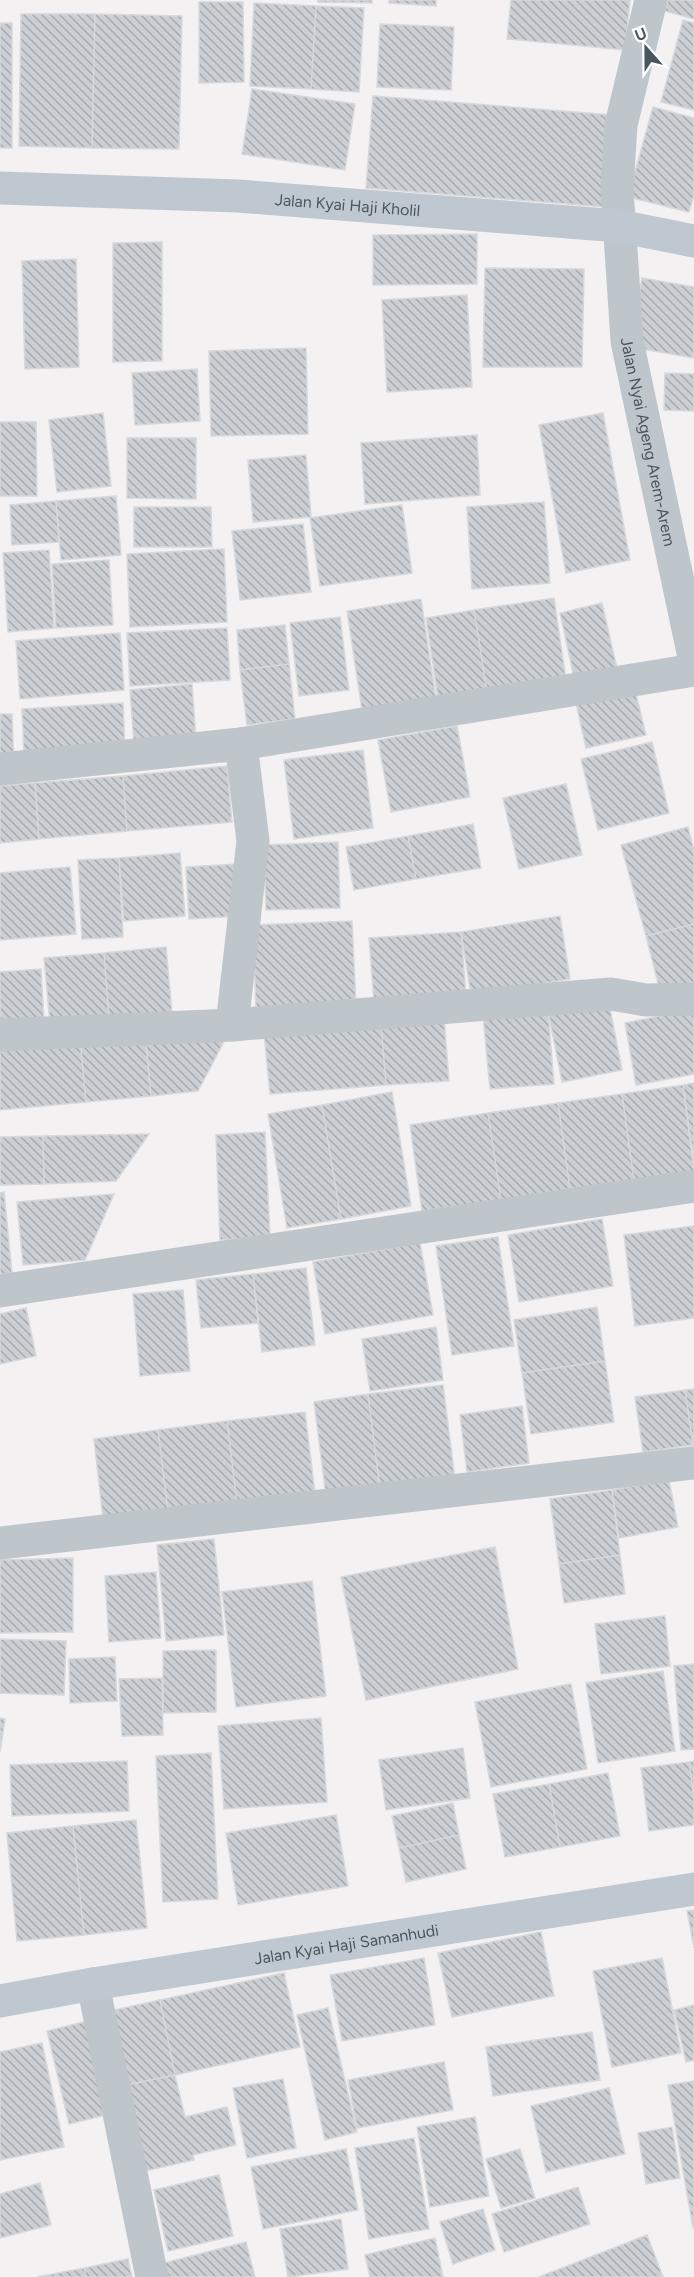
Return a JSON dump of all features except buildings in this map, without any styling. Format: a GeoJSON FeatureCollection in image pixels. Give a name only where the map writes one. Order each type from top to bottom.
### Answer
{"type":"FeatureCollection","features":[{"type":"Feature","properties":{"kind":"main road","name":"Jalan Kyai Haji Kholil"},"geometry":{"type":"LineString","coordinates":[[0,188],[238,196],[620,226],[694,241]]}},
{"type":"Feature","properties":{"kind":"main road","name":"Jalan Kyai Haji Samanhudi"},"geometry":{"type":"LineString","coordinates":[[0,2001],[93,1984],[694,1888]]}},
{"type":"Feature","properties":{"kind":"street","name":"Jalan Nyai Ageng Arem-Arem"},"geometry":{"type":"LineString","coordinates":[[651,0],[621,126],[617,189],[627,341],[694,657]]}},
{"type":"Feature","properties":{"kind":"street"},"geometry":{"type":"LineString","coordinates":[[0,769],[241,744],[694,670]]}},
{"type":"Feature","properties":{"kind":"street"},"geometry":{"type":"LineString","coordinates":[[232,1025],[253,841],[241,744]]}},
{"type":"Feature","properties":{"kind":"street"},"geometry":{"type":"LineString","coordinates":[[0,1035],[232,1025],[611,994],[646,1000],[694,999]]}},
{"type":"Feature","properties":{"kind":"street"},"geometry":{"type":"LineString","coordinates":[[0,1291],[694,1185]]}},
{"type":"Feature","properties":{"kind":"street"},"geometry":{"type":"LineString","coordinates":[[0,1543],[694,1463]]}},
{"type":"Feature","properties":{"kind":"street"},"geometry":{"type":"LineString","coordinates":[[93,1984],[152,2277]]}}]}
